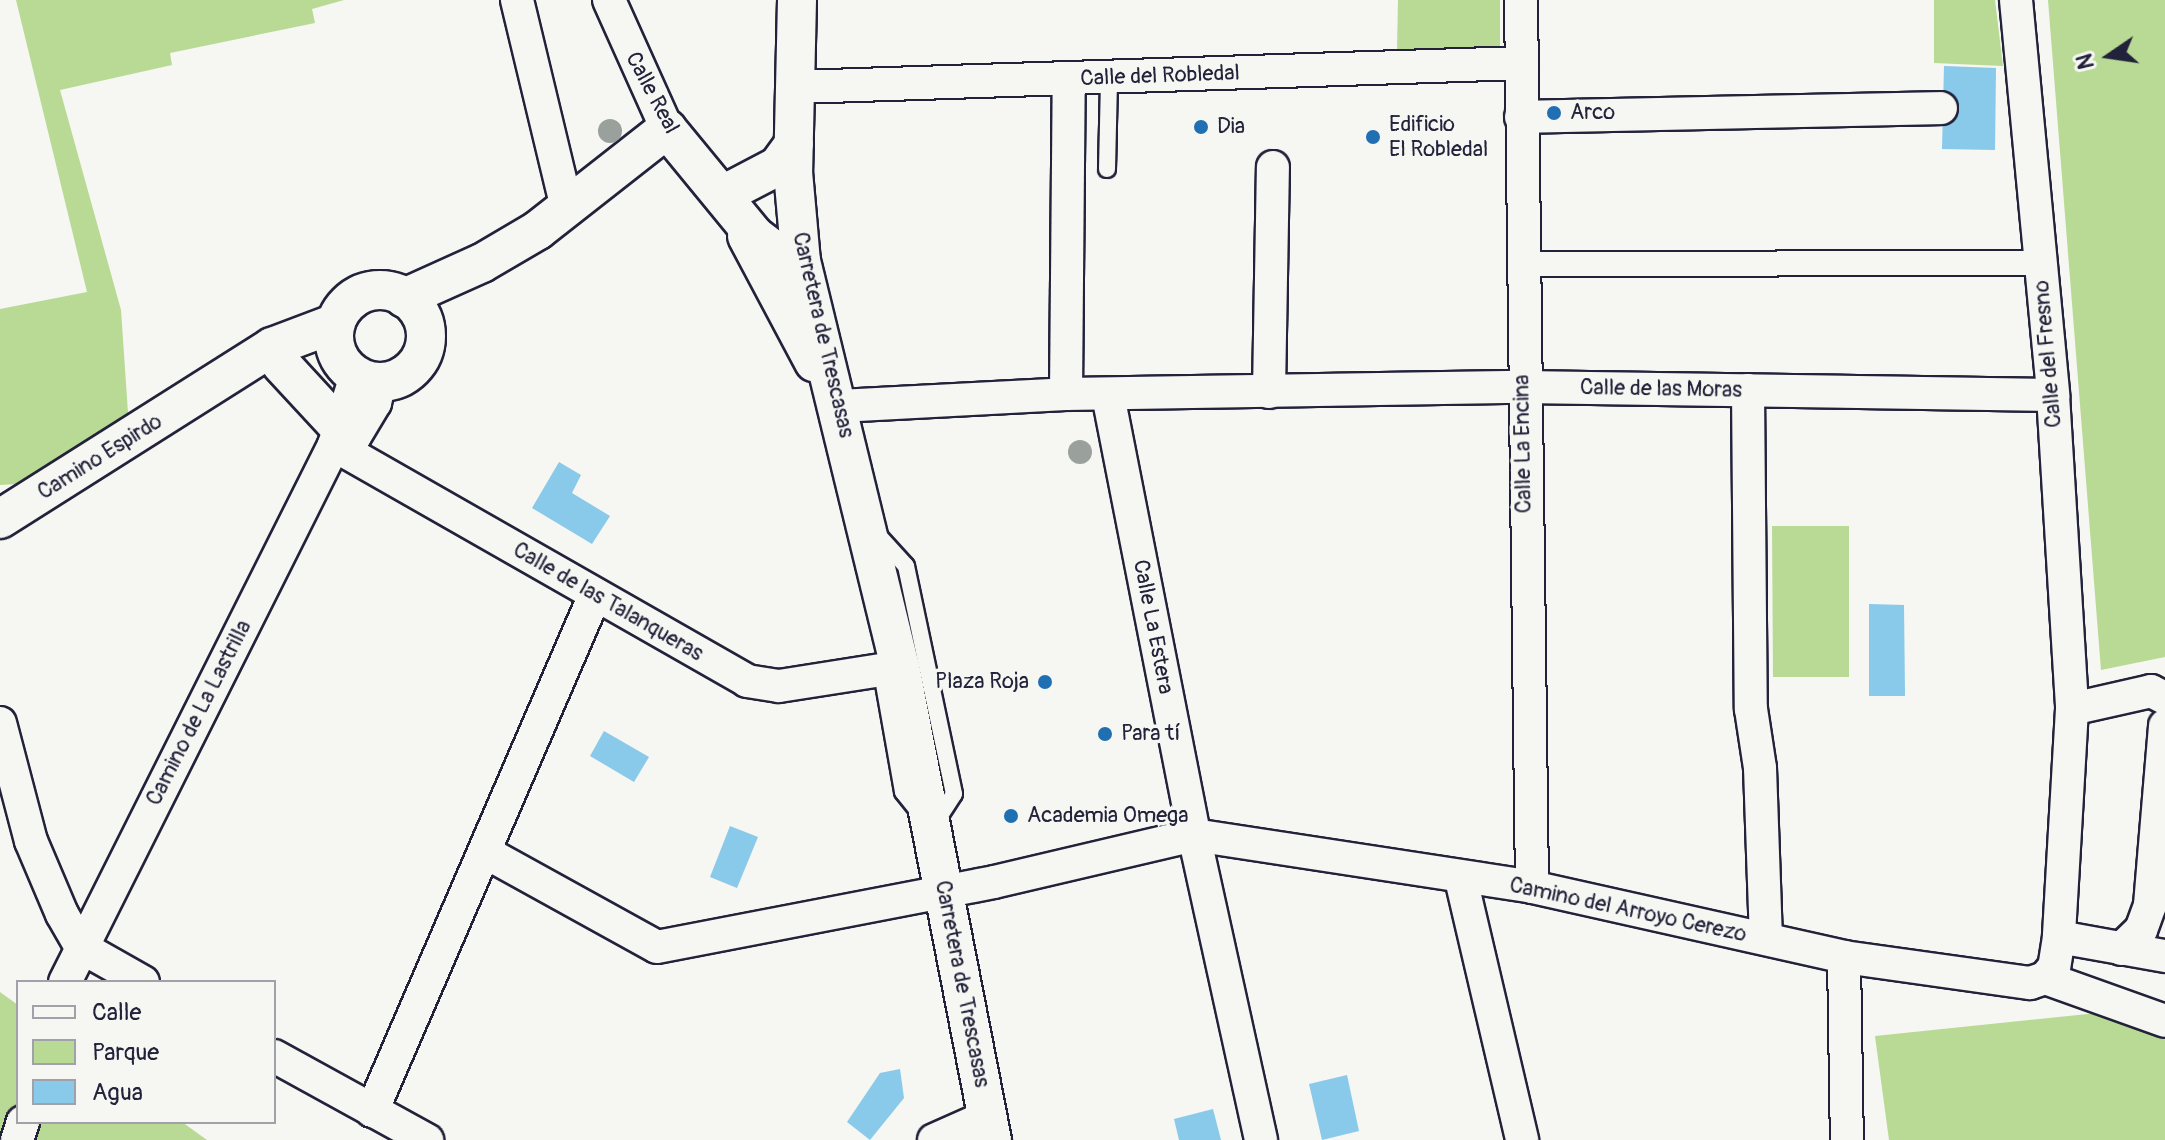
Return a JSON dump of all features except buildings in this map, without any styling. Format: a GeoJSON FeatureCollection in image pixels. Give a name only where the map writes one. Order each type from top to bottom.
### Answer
{"type":"FeatureCollection","features":[{"type":"Feature","properties":{"kind":"street"},"geometry":{"type":"LineString","coordinates":[[517,0],[552,219]]}},
{"type":"Feature","properties":{"kind":"street","name":"Calle Real"},"geometry":{"type":"LineString","coordinates":[[609,0],[667,129],[768,248],[801,261]]}},
{"type":"Feature","properties":{"kind":"street","name":"Calle La Encina"},"geometry":{"type":"LineString","coordinates":[[1521,0],[1522,387],[1532,887]]}},
{"type":"Feature","properties":{"kind":"street","name":"Calle del Fresno"},"geometry":{"type":"LineString","coordinates":[[2016,0],[2053,395],[2072,709],[2059,937],[2054,967],[2045,978]]}},
{"type":"Feature","properties":{"kind":"street","name":"Carretera de Trescasas"},"geometry":{"type":"LineString","coordinates":[[805,10],[794,144],[801,261],[888,613],[890,668],[932,828],[990,1128]]}},
{"type":"Feature","properties":{"kind":"street","name":"Calle del Robledal"},"geometry":{"type":"LineString","coordinates":[[798,87],[1521,63]]}},
{"type":"Feature","properties":{"kind":"street"},"geometry":{"type":"LineString","coordinates":[[1066,394],[1069,80]]}},
{"type":"Feature","properties":{"kind":"street"},"geometry":{"type":"LineString","coordinates":[[1521,117],[1941,108]]}},
{"type":"Feature","properties":{"kind":"street"},"geometry":{"type":"LineString","coordinates":[[352,358],[359,295],[382,290],[414,309],[489,283],[520,258],[552,219],[667,129]]}},
{"type":"Feature","properties":{"kind":"street"},"geometry":{"type":"LineString","coordinates":[[726,195],[778,166],[794,144]]}},
{"type":"Feature","properties":{"kind":"street"},"geometry":{"type":"LineString","coordinates":[[1269,392],[1273,167]]}},
{"type":"Feature","properties":{"kind":"street","name":"Calle Real"},"geometry":{"type":"LineString","coordinates":[[726,195],[796,215]]}},
{"type":"Feature","properties":{"kind":"street","name":"Calle Real"},"geometry":{"type":"LineString","coordinates":[[726,195],[800,339],[837,397]]}},
{"type":"Feature","properties":{"kind":"street"},"geometry":{"type":"LineString","coordinates":[[1521,264],[2041,263]]}},
{"type":"Feature","properties":{"kind":"street","name":"Camino Espirdo"},"geometry":{"type":"LineString","coordinates":[[0,519],[295,334],[399,378],[415,367],[426,340],[414,309]]}},
{"type":"Feature","properties":{"kind":"street","name":"Camino Espirdo"},"geometry":{"type":"LineString","coordinates":[[198,393],[281,364],[352,358]]}},
{"type":"Feature","properties":{"kind":"street","name":"Camino de La Lastrilla"},"geometry":{"type":"LineString","coordinates":[[66,980],[337,436],[352,358]]}},
{"type":"Feature","properties":{"kind":"street"},"geometry":{"type":"LineString","coordinates":[[281,364],[337,436]]}},
{"type":"Feature","properties":{"kind":"street","name":"Calle de las Moras"},"geometry":{"type":"LineString","coordinates":[[837,397],[1522,387],[2053,395]]}},
{"type":"Feature","properties":{"kind":"street"},"geometry":{"type":"LineString","coordinates":[[1748,390],[1751,709],[1760,768],[1766,939]]}},
{"type":"Feature","properties":{"kind":"street","name":"Calle La Estera"},"geometry":{"type":"LineString","coordinates":[[1108,395],[1194,835],[1261,1140]]}},
{"type":"Feature","properties":{"kind":"street","name":"Calle de las Talanqueras"},"geometry":{"type":"LineString","coordinates":[[337,436],[595,595],[762,686],[890,668]]}},
{"type":"Feature","properties":{"kind":"street"},"geometry":{"type":"LineString","coordinates":[[372,1111],[595,595]]}},
{"type":"Feature","properties":{"kind":"street"},"geometry":{"type":"LineString","coordinates":[[2072,709],[2151,691],[2165,698]]}},
{"type":"Feature","properties":{"kind":"street"},"geometry":{"type":"LineString","coordinates":[[0,723],[31,841],[81,947],[139,980]]}},
{"type":"Feature","properties":{"kind":"street"},"geometry":{"type":"LineString","coordinates":[[2121,949],[2141,930],[2150,905],[2165,726]]}},
{"type":"Feature","properties":{"kind":"street","name":"Camino del Arroyo Cerezo"},"geometry":{"type":"LineString","coordinates":[[485,852],[657,947],[945,891],[1194,835],[1461,879],[1532,887],[1844,957],[2030,983],[2045,978],[2165,1021]]}},
{"type":"Feature","properties":{"kind":"street"},"geometry":{"type":"LineString","coordinates":[[1461,879],[1522,1140]]}},
{"type":"Feature","properties":{"kind":"street"},"geometry":{"type":"LineString","coordinates":[[2059,937],[2165,956]]}},
{"type":"Feature","properties":{"kind":"street"},"geometry":{"type":"LineString","coordinates":[[1844,957],[1847,1140]]}},
{"type":"Feature","properties":{"kind":"street"},"geometry":{"type":"LineString","coordinates":[[276,1057],[427,1140]]}},
{"type":"Feature","properties":{"kind":"street"},"geometry":{"type":"LineString","coordinates":[[934,1140],[990,1128]]}},
{"type":"Feature","properties":{"kind":"lane"},"geometry":{"type":"LineString","coordinates":[[1107,169],[1109,78]]}},
{"type":"Feature","properties":{"kind":"lane","name":"Carretera de Trescasas"},"geometry":{"type":"LineString","coordinates":[[868,524],[906,566],[954,794],[932,828]]}},
{"type":"Feature","properties":{"kind":"green space"},"geometry":{"type":"Polygon","coordinates":[[[16,0],[344,0],[312,9],[315,23],[170,53],[172,65],[60,90],[121,310],[128,413],[17,484],[0,485],[0,309],[87,292],[16,0]]]}},
{"type":"Feature","properties":{"kind":"green space"},"geometry":{"type":"Polygon","coordinates":[[[1398,0],[1500,0],[1500,51],[1397,50],[1398,0]]]}},
{"type":"Feature","properties":{"kind":"green space"},"geometry":{"type":"Polygon","coordinates":[[[1934,0],[1995,0],[2003,66],[1934,63],[1934,0]]]}},
{"type":"Feature","properties":{"kind":"green space"},"geometry":{"type":"Polygon","coordinates":[[[2048,0],[2165,0],[2165,657],[2101,670],[2048,0]]]}},
{"type":"Feature","properties":{"kind":"green space"},"geometry":{"type":"Polygon","coordinates":[[[1772,526],[1849,526],[1849,677],[1773,677],[1772,526]]]}},
{"type":"Feature","properties":{"kind":"green space"},"geometry":{"type":"Polygon","coordinates":[[[0,992],[16,1004],[16,1124],[185,1124],[207,1140],[0,1140],[0,992]]]}},
{"type":"Feature","properties":{"kind":"green space"},"geometry":{"type":"Polygon","coordinates":[[[2165,1006],[2165,1140],[1889,1140],[1875,1036],[2165,1006]]]}},
{"type":"Feature","properties":{"kind":"water"},"geometry":{"type":"Polygon","coordinates":[[[1944,66],[1996,68],[1995,150],[1942,149],[1944,66]]]}},
{"type":"Feature","properties":{"kind":"water"},"geometry":{"type":"Polygon","coordinates":[[[559,462],[581,475],[572,493],[610,516],[592,544],[532,508],[559,462]]]}},
{"type":"Feature","properties":{"kind":"water"},"geometry":{"type":"Polygon","coordinates":[[[1869,604],[1904,605],[1905,696],[1869,696],[1869,604]]]}},
{"type":"Feature","properties":{"kind":"water"},"geometry":{"type":"Polygon","coordinates":[[[604,731],[649,757],[634,782],[590,756],[604,731]]]}},
{"type":"Feature","properties":{"kind":"water"},"geometry":{"type":"Polygon","coordinates":[[[730,826],[758,837],[737,888],[710,877],[730,826]]]}},
{"type":"Feature","properties":{"kind":"water"},"geometry":{"type":"Polygon","coordinates":[[[900,1069],[904,1098],[870,1140],[847,1122],[880,1073],[900,1069]]]}},
{"type":"Feature","properties":{"kind":"water"},"geometry":{"type":"Polygon","coordinates":[[[1347,1075],[1359,1131],[1322,1140],[1309,1084],[1347,1075]]]}},
{"type":"Feature","properties":{"kind":"water"},"geometry":{"type":"Polygon","coordinates":[[[1213,1109],[1221,1140],[1179,1140],[1174,1119],[1213,1109]]]}},
{"type":"Feature","properties":{"kind":"place","name":"Arco"},"geometry":{"type":"Point","coordinates":[1554,113]}},
{"type":"Feature","properties":{"kind":"place","name":"Dia"},"geometry":{"type":"Point","coordinates":[1201,127]}},
{"type":"Feature","properties":{"kind":"place","name":"Edificio El Robledal"},"geometry":{"type":"Point","coordinates":[1373,137]}},
{"type":"Feature","properties":{"kind":"place","name":"Plaza Roja"},"geometry":{"type":"Point","coordinates":[1045,682]}},
{"type":"Feature","properties":{"kind":"place","name":"Para tí"},"geometry":{"type":"Point","coordinates":[1105,734]}},
{"type":"Feature","properties":{"kind":"place","name":"Academia Omega"},"geometry":{"type":"Point","coordinates":[1011,816]}}]}
